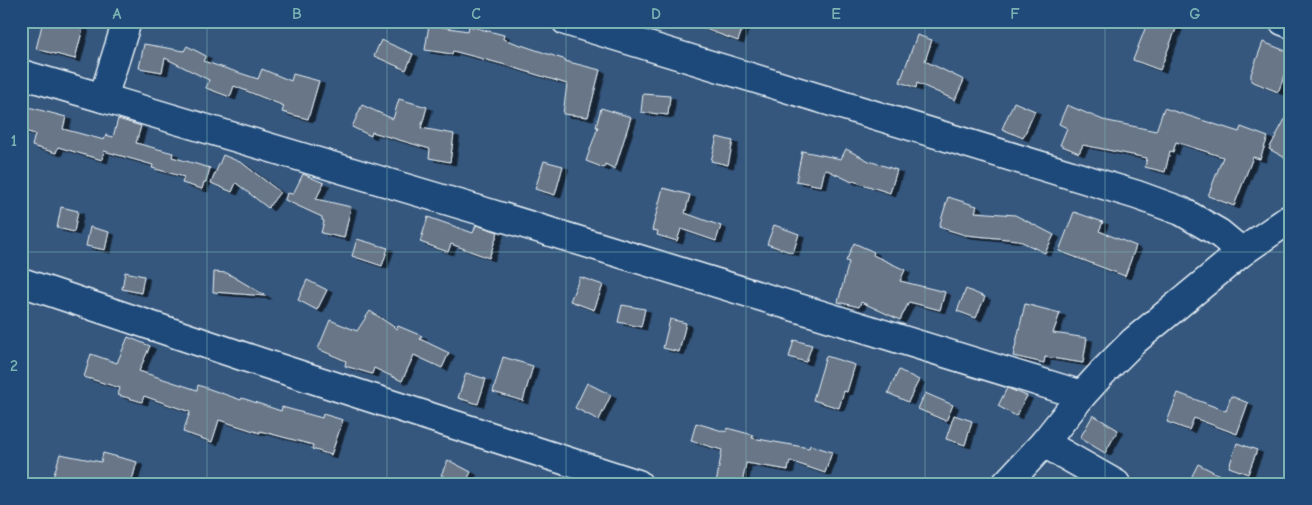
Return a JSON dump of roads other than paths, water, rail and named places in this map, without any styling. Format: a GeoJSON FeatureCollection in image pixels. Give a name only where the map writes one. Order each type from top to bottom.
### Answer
{"type":"FeatureCollection","features":[{"type":"Feature","properties":{"kind":"street"},"geometry":{"type":"LineString","coordinates":[[103,98],[127,21]]}},
{"type":"Feature","properties":{"kind":"street"},"geometry":{"type":"LineString","coordinates":[[566,21],[1137,195],[1181,211],[1219,233],[1242,252]]}},
{"type":"Feature","properties":{"kind":"street"},"geometry":{"type":"LineString","coordinates":[[1284,21],[1291,24]]}},
{"type":"Feature","properties":{"kind":"street"},"geometry":{"type":"LineString","coordinates":[[21,74],[479,210],[1082,395]]}},
{"type":"Feature","properties":{"kind":"street"},"geometry":{"type":"LineString","coordinates":[[1006,484],[1044,443],[1082,395],[1134,342],[1242,252],[1291,218]]}},
{"type":"Feature","properties":{"kind":"street"},"geometry":{"type":"LineString","coordinates":[[21,282],[263,363],[638,484]]}},
{"type":"Feature","properties":{"kind":"street"},"geometry":{"type":"LineString","coordinates":[[1044,443],[1116,484]]}}]}
